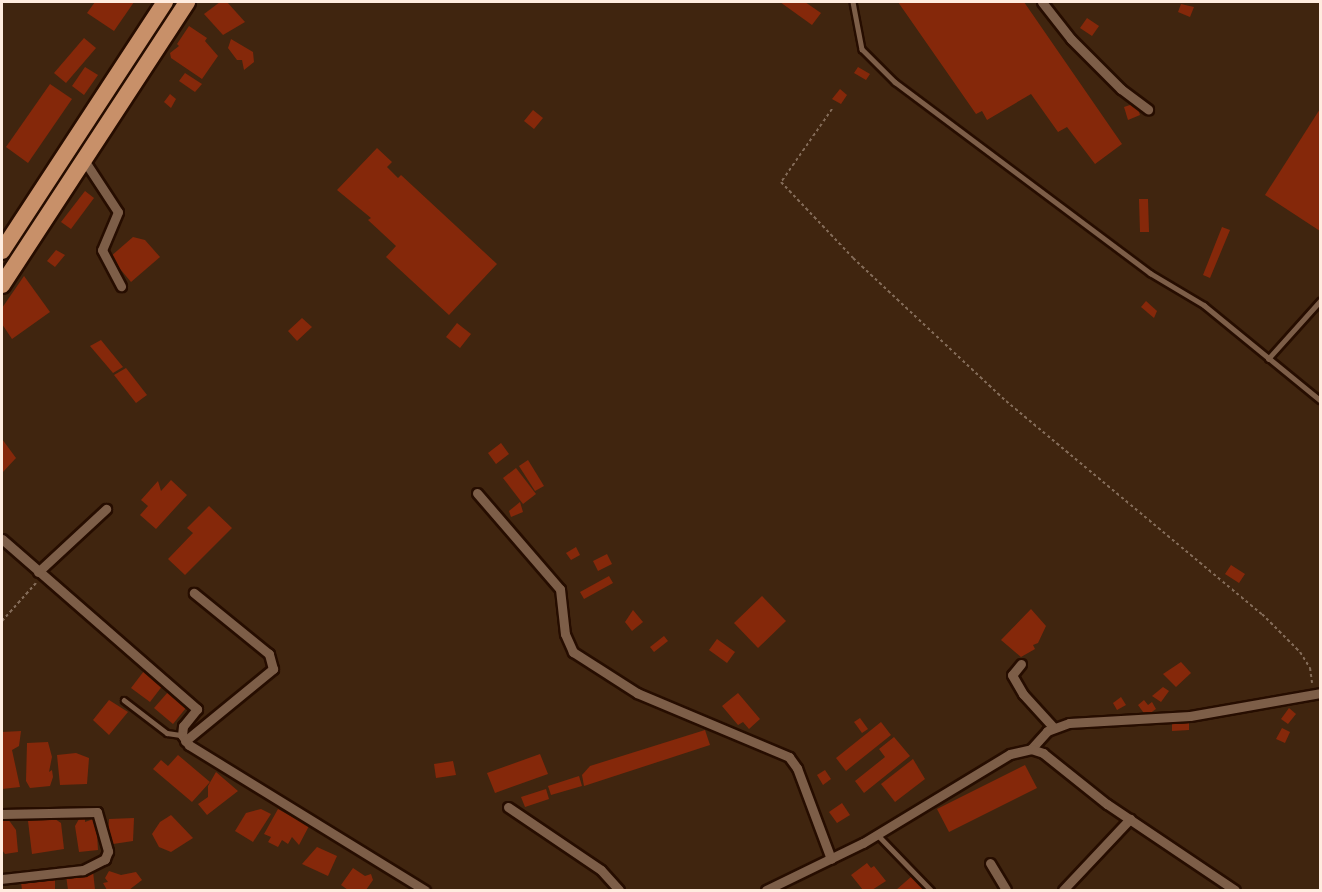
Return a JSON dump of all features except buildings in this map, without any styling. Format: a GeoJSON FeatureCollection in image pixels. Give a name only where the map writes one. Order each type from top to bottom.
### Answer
{"type":"FeatureCollection","features":[{"type":"Feature","properties":{"kind":"highway"},"geometry":{"type":"LineString","coordinates":[[2,251],[165,2]]}},
{"type":"Feature","properties":{"kind":"highway"},"geometry":{"type":"LineString","coordinates":[[2,285],[187,2]]}},
{"type":"Feature","properties":{"kind":"street"},"geometry":{"type":"LineString","coordinates":[[1045,2],[1071,39],[1121,89],[1148,109]]}},
{"type":"Feature","properties":{"kind":"street"},"geometry":{"type":"LineString","coordinates":[[84,160],[118,212],[102,250],[121,286]]}},
{"type":"Feature","properties":{"kind":"street"},"geometry":{"type":"LineString","coordinates":[[477,493],[560,590],[565,634],[573,652],[637,693],[789,757],[798,768],[831,859]]}},
{"type":"Feature","properties":{"kind":"street"},"geometry":{"type":"LineString","coordinates":[[40,574],[106,509]]}},
{"type":"Feature","properties":{"kind":"street"},"geometry":{"type":"LineString","coordinates":[[2,539],[197,709],[183,726],[183,738]]}},
{"type":"Feature","properties":{"kind":"street"},"geometry":{"type":"LineString","coordinates":[[183,738],[273,669],[269,654],[194,592]]}},
{"type":"Feature","properties":{"kind":"street"},"geometry":{"type":"LineString","coordinates":[[1021,664],[1012,675],[1023,694],[1053,728]]}},
{"type":"Feature","properties":{"kind":"street"},"geometry":{"type":"LineString","coordinates":[[766,891],[877,834],[1002,759],[1031,749],[1053,728],[1077,721],[1206,714],[1317,694]]}},
{"type":"Feature","properties":{"kind":"street"},"geometry":{"type":"LineString","coordinates":[[183,738],[425,891]]}},
{"type":"Feature","properties":{"kind":"street"},"geometry":{"type":"LineString","coordinates":[[1031,749],[1044,753],[1130,819],[1235,891]]}},
{"type":"Feature","properties":{"kind":"street"},"geometry":{"type":"LineString","coordinates":[[508,807],[601,870],[619,891]]}},
{"type":"Feature","properties":{"kind":"street"},"geometry":{"type":"LineString","coordinates":[[2,814],[97,812],[108,851],[105,859],[83,870],[2,879]]}},
{"type":"Feature","properties":{"kind":"street"},"geometry":{"type":"LineString","coordinates":[[1063,891],[1130,819]]}},
{"type":"Feature","properties":{"kind":"street"},"geometry":{"type":"LineString","coordinates":[[990,863],[1006,891]]}},
{"type":"Feature","properties":{"kind":"lane"},"geometry":{"type":"LineString","coordinates":[[853,2],[862,50],[895,82],[1150,273],[1204,305],[1320,400]]}},
{"type":"Feature","properties":{"kind":"lane"},"geometry":{"type":"LineString","coordinates":[[1268,359],[1320,301]]}},
{"type":"Feature","properties":{"kind":"lane"},"geometry":{"type":"LineString","coordinates":[[124,700],[167,733],[183,738]]}},
{"type":"Feature","properties":{"kind":"lane"},"geometry":{"type":"LineString","coordinates":[[877,834],[931,891]]}},
{"type":"Feature","properties":{"kind":"path"},"geometry":{"type":"LineString","coordinates":[[832,109],[781,182],[853,258],[1006,401],[1263,614],[1310,668],[1317,694]]}},
{"type":"Feature","properties":{"kind":"path"},"geometry":{"type":"LineString","coordinates":[[2,621],[40,574]]}}]}
